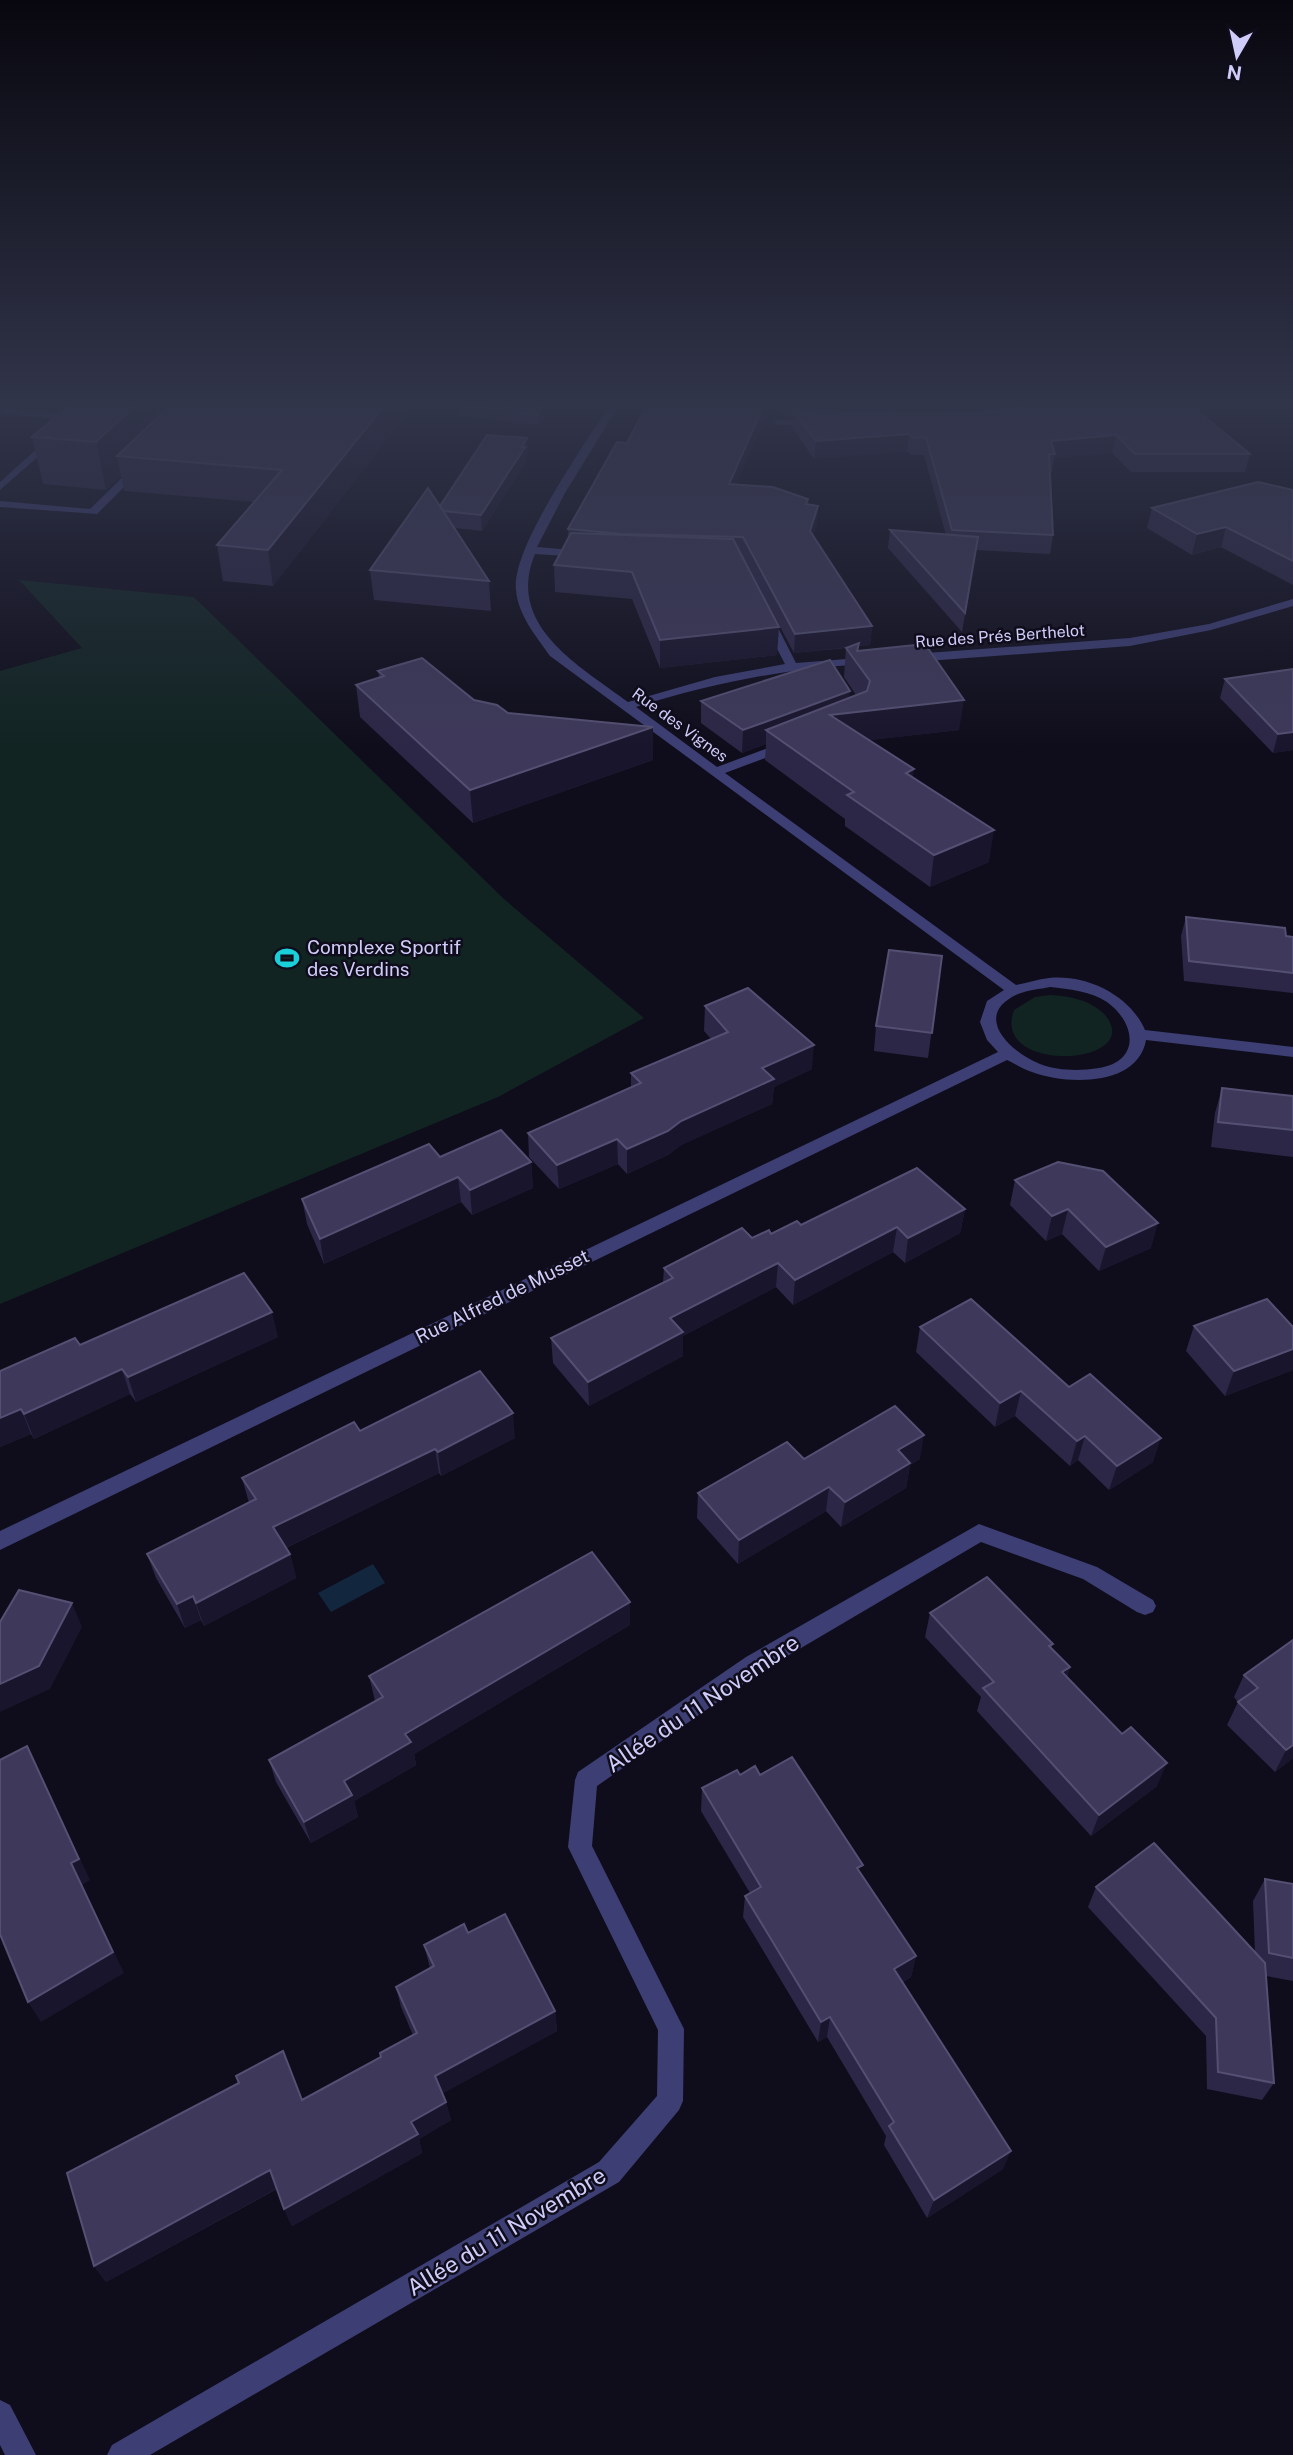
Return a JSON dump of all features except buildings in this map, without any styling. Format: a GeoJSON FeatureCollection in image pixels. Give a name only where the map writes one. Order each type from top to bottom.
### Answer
{"type":"FeatureCollection","features":[{"type":"Feature","properties":{"kind":"street","name":"Rue des Vignes"},"geometry":{"type":"LineString","coordinates":[[548,520],[531,550],[521,580],[526,612],[554,653],[1013,990]]}},
{"type":"Feature","properties":{"kind":"street"},"geometry":{"type":"LineString","coordinates":[[531,550],[595,555]]}},
{"type":"Feature","properties":{"kind":"street","name":"Rue des Prés Berthelot"},"geometry":{"type":"LineString","coordinates":[[901,659],[1130,642],[1211,627],[1293,602]]}},
{"type":"Feature","properties":{"kind":"street"},"geometry":{"type":"LineString","coordinates":[[761,607],[791,665]]}},
{"type":"Feature","properties":{"kind":"street"},"geometry":{"type":"LineString","coordinates":[[625,707],[689,685],[791,665],[887,659]]}},
{"type":"Feature","properties":{"kind":"street"},"geometry":{"type":"LineString","coordinates":[[824,662],[836,680]]}},
{"type":"Feature","properties":{"kind":"street"},"geometry":{"type":"LineString","coordinates":[[715,772],[805,739]]}},
{"type":"Feature","properties":{"kind":"street"},"geometry":{"type":"LineString","coordinates":[[1050,982],[1092,990],[1125,1009],[1135,1021],[1139,1034],[1137,1049],[1126,1062],[1109,1072],[1086,1076],[1042,1072],[1006,1054],[993,1041],[987,1026],[989,1012],[998,999],[1013,990],[1050,982]]}},
{"type":"Feature","properties":{"kind":"street"},"geometry":{"type":"LineString","coordinates":[[1139,1034],[1293,1052]]}},
{"type":"Feature","properties":{"kind":"street","name":"Rue Alfred de Musset"},"geometry":{"type":"LineString","coordinates":[[0,1541],[1006,1054]]}},
{"type":"Feature","properties":{"kind":"street","name":"Allée du 11 Novembre"},"geometry":{"type":"LineString","coordinates":[[122,2455],[609,2172],[670,2101],[671,2029],[580,1847],[586,1780],[754,1664],[979,1533],[1090,1573],[1145,1606]]}},
{"type":"Feature","properties":{"kind":"street"},"geometry":{"type":"LineString","coordinates":[[0,2415],[21,2455]]}},
{"type":"Feature","properties":{"kind":"green space","name":"Complexe Sportif des Verdins"},"geometry":{"type":"Polygon","coordinates":[[[19,580],[194,597],[504,899],[644,1018],[498,1097],[0,1304],[0,671],[82,648],[19,580]]]}},
{"type":"Feature","properties":{"kind":"green space"},"geometry":{"type":"Polygon","coordinates":[[[1050,995],[1079,1000],[1105,1015],[1112,1032],[1105,1045],[1088,1053],[1066,1056],[1043,1054],[1024,1046],[1013,1031],[1014,1010],[1035,997],[1050,995]]]}},
{"type":"Feature","properties":{"kind":"water"},"geometry":{"type":"Polygon","coordinates":[[[373,1564],[385,1583],[331,1612],[318,1593],[373,1564]]]}},
{"type":"Feature","properties":{"kind":"place","name":"Complexe Sportif des Verdins"},"geometry":{"type":"Point","coordinates":[287,958]}}]}
